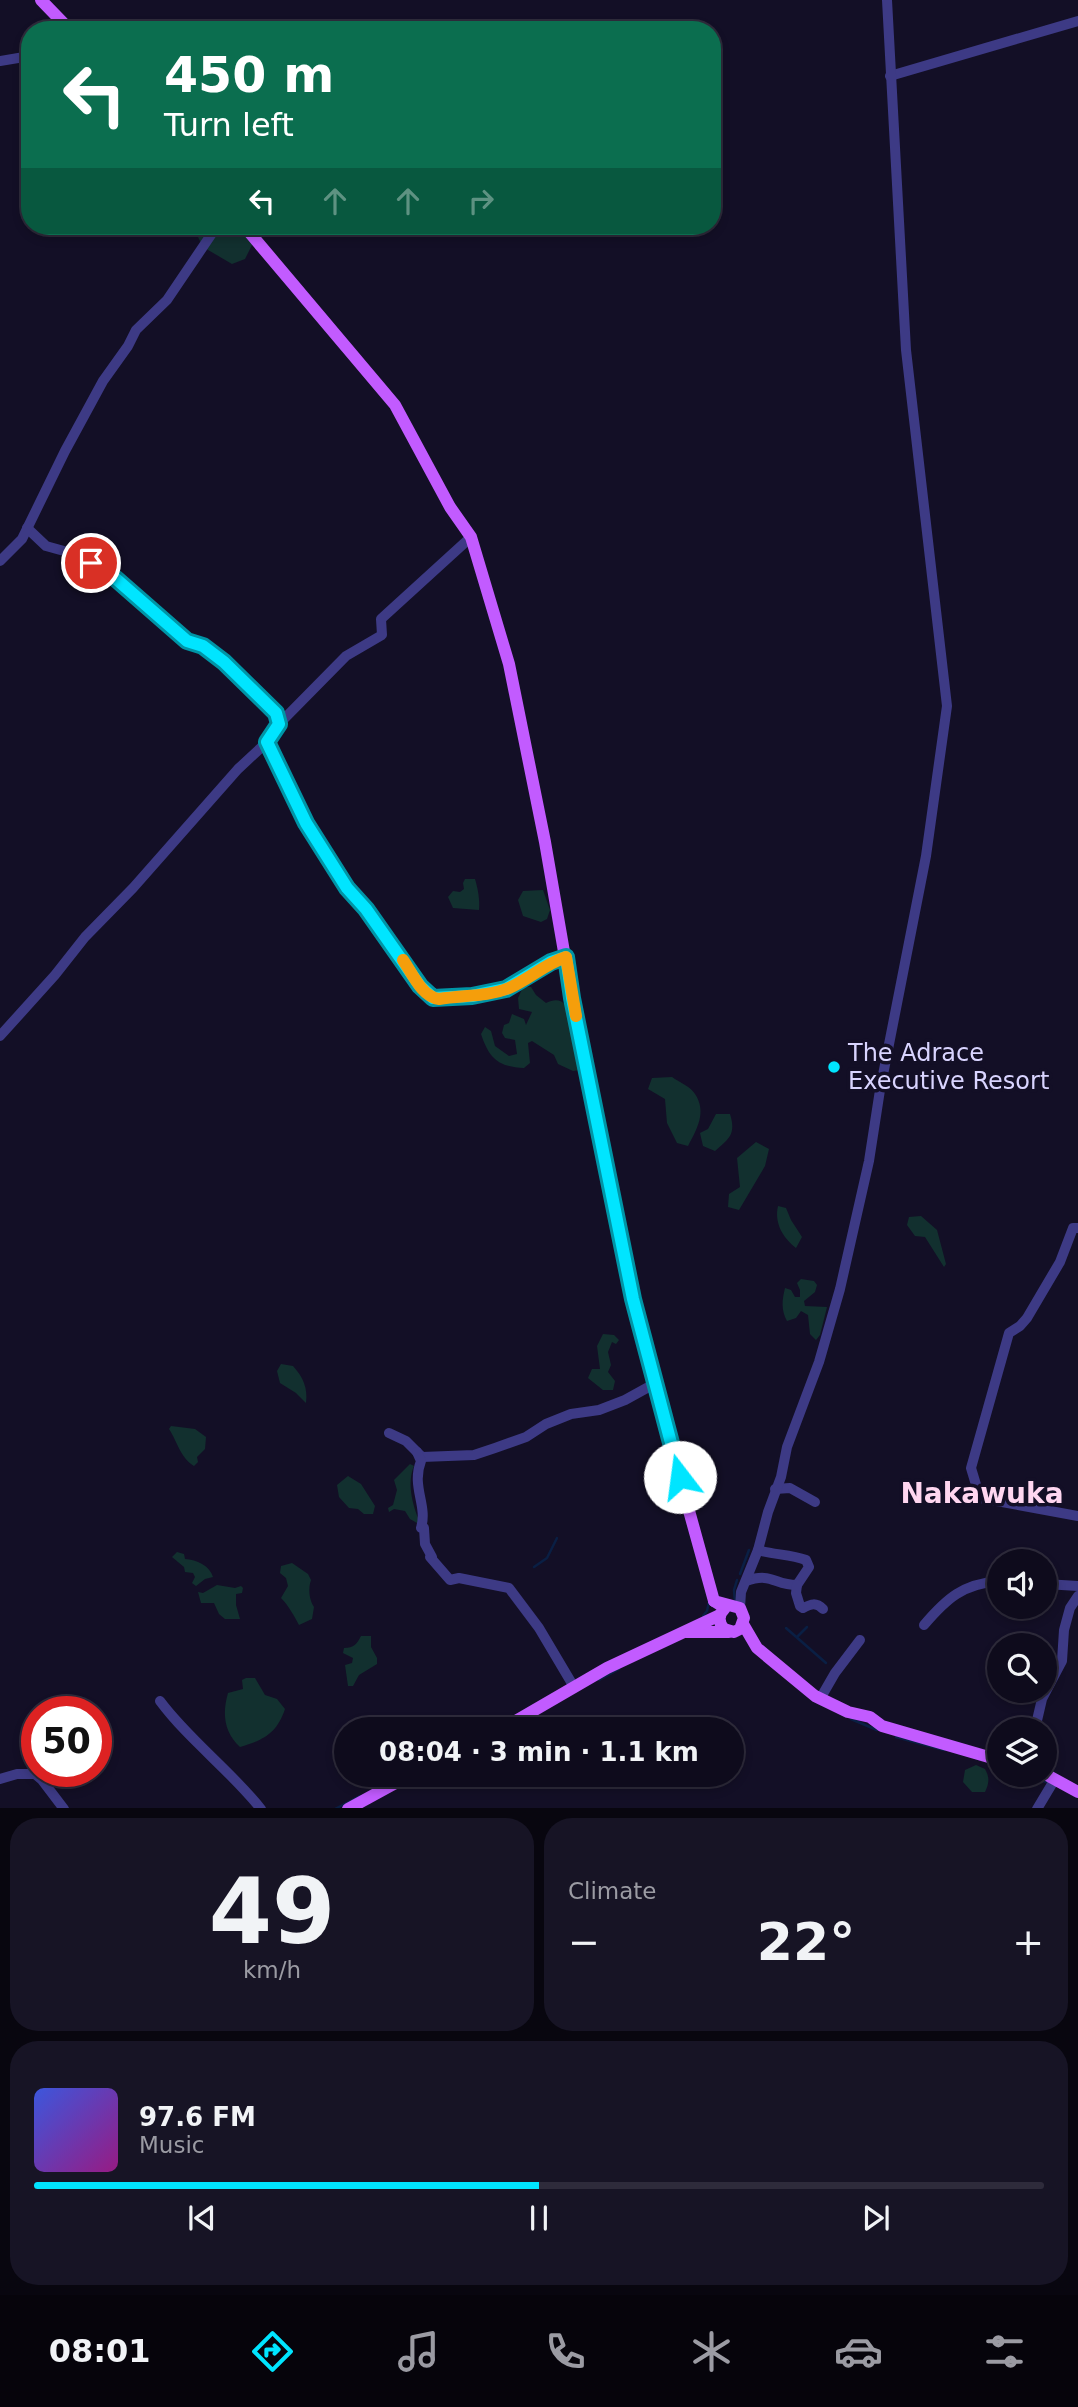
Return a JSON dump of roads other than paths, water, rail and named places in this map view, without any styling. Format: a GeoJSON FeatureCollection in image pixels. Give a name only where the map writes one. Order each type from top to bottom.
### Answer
{"type":"FeatureCollection","features":[{"type":"Feature","properties":{"kind":"main road"},"geometry":{"type":"LineString","coordinates":[[41,0],[61,21]]}},
{"type":"Feature","properties":{"kind":"main road"},"geometry":{"type":"LineString","coordinates":[[252,235],[395,405],[450,507],[471,537],[509,664],[623,1256],[654,1384],[713,1601],[725,1608],[720,1615],[574,1687],[523,1717]]}},
{"type":"Feature","properties":{"kind":"main road"},"geometry":{"type":"LineString","coordinates":[[713,1601],[740,1608],[743,1614],[735,1629]]}},
{"type":"Feature","properties":{"kind":"main road"},"geometry":{"type":"LineString","coordinates":[[720,1615],[720,1625],[735,1629],[820,1699],[848,1712],[870,1717],[882,1726],[987,1757]]}},
{"type":"Feature","properties":{"kind":"main road"},"geometry":{"type":"LineString","coordinates":[[682,1632],[735,1629]]}},
{"type":"Feature","properties":{"kind":"main road"},"geometry":{"type":"LineString","coordinates":[[1057,1780],[1078,1791]]}},
{"type":"Feature","properties":{"kind":"main road"},"geometry":{"type":"LineString","coordinates":[[348,1808],[388,1787]]}},
{"type":"Feature","properties":{"kind":"street"},"geometry":{"type":"LineString","coordinates":[[740,1608],[741,1592],[758,1550],[788,1447],[819,1362],[869,1161],[880,1090],[926,856],[947,706],[906,350],[887,0]]}},
{"type":"Feature","properties":{"kind":"street"},"geometry":{"type":"LineString","coordinates":[[890,76],[1078,21]]}},
{"type":"Feature","properties":{"kind":"street"},"geometry":{"type":"LineString","coordinates":[[0,61],[21,58]]}},
{"type":"Feature","properties":{"kind":"street"},"geometry":{"type":"LineString","coordinates":[[0,561],[22,539],[103,381],[136,330],[167,300],[210,235]]}},
{"type":"Feature","properties":{"kind":"street"},"geometry":{"type":"LineString","coordinates":[[27,528],[46,546],[91,563],[115,578],[187,641],[203,646],[224,662],[276,713],[279,724]]}},
{"type":"Feature","properties":{"kind":"street"},"geometry":{"type":"LineString","coordinates":[[0,1036],[85,937],[133,888],[238,769],[267,742],[279,724],[346,656],[382,635],[381,619],[471,537]]}},
{"type":"Feature","properties":{"kind":"street"},"geometry":{"type":"LineString","coordinates":[[267,742],[306,823],[347,888],[366,909],[420,986],[433,998],[472,996],[506,989],[551,962],[566,957]]}},
{"type":"Feature","properties":{"kind":"street"},"geometry":{"type":"LineString","coordinates":[[1078,1228],[1073,1228],[1060,1262],[1027,1318],[1009,1333],[971,1468],[979,1497],[1078,1516]]}},
{"type":"Feature","properties":{"kind":"street"},"geometry":{"type":"LineString","coordinates":[[389,1433],[407,1441],[422,1457],[474,1455],[526,1437],[546,1423],[571,1413],[599,1410],[625,1400],[654,1384]]}},
{"type":"Feature","properties":{"kind":"street"},"geometry":{"type":"LineString","coordinates":[[417,1452],[421,1461],[416,1474],[417,1483],[425,1515],[421,1528],[424,1528],[425,1544],[430,1557],[450,1580],[459,1578],[509,1588],[540,1629],[574,1687]]}},
{"type":"Feature","properties":{"kind":"street"},"geometry":{"type":"LineString","coordinates":[[775,1489],[790,1488],[814,1502]]}},
{"type":"Feature","properties":{"kind":"street"},"geometry":{"type":"LineString","coordinates":[[758,1550],[806,1560],[809,1567],[797,1585],[796,1592],[800,1606],[803,1608],[813,1604],[823,1609]]}},
{"type":"Feature","properties":{"kind":"street"},"geometry":{"type":"LineString","coordinates":[[746,1581],[761,1576],[783,1585],[797,1585]]}},
{"type":"Feature","properties":{"kind":"street"},"geometry":{"type":"LineString","coordinates":[[924,1625],[947,1600],[968,1586],[987,1582]]}},
{"type":"Feature","properties":{"kind":"street"},"geometry":{"type":"LineString","coordinates":[[1057,1585],[1078,1586]]}},
{"type":"Feature","properties":{"kind":"street"},"geometry":{"type":"LineString","coordinates":[[1038,1717],[1042,1699],[1062,1661],[1064,1630],[1070,1608],[1078,1596]]}},
{"type":"Feature","properties":{"kind":"street"},"geometry":{"type":"LineString","coordinates":[[820,1699],[835,1673],[860,1640]]}},
{"type":"Feature","properties":{"kind":"street"},"geometry":{"type":"LineString","coordinates":[[160,1701],[261,1808]]}},
{"type":"Feature","properties":{"kind":"street"},"geometry":{"type":"LineString","coordinates":[[0,1779],[17,1774],[35,1774],[64,1808]]}},
{"type":"Feature","properties":{"kind":"street"},"geometry":{"type":"LineString","coordinates":[[1037,1808],[1046,1787]]}},
{"type":"Feature","properties":{"kind":"waterway"},"geometry":{"type":"LineString","coordinates":[[534,1567],[547,1558],[557,1538]]}},
{"type":"Feature","properties":{"kind":"waterway"},"geometry":{"type":"LineString","coordinates":[[740,1574],[749,1550]]}},
{"type":"Feature","properties":{"kind":"waterway"},"geometry":{"type":"LineString","coordinates":[[735,1603],[734,1590],[737,1580]]}},
{"type":"Feature","properties":{"kind":"waterway"},"geometry":{"type":"LineString","coordinates":[[703,1616],[709,1602]]}},
{"type":"Feature","properties":{"kind":"waterway"},"geometry":{"type":"LineString","coordinates":[[797,1637],[807,1627]]}},
{"type":"Feature","properties":{"kind":"waterway"},"geometry":{"type":"LineString","coordinates":[[786,1628],[826,1663]]}},
{"type":"Feature","properties":{"kind":"waterway"},"geometry":{"type":"LineString","coordinates":[[599,1680],[619,1669]]}},
{"type":"Feature","properties":{"kind":"waterway"},"geometry":{"type":"LineString","coordinates":[[851,1719],[877,1730]]}},
{"type":"Feature","properties":{"kind":"waterway"},"geometry":{"type":"LineString","coordinates":[[896,1737],[944,1750]]}},
{"type":"Feature","properties":{"kind":"waterway"},"geometry":{"type":"LineString","coordinates":[[337,1808],[360,1796]]}},
{"type":"Feature","properties":{"kind":"place","name":"The Adrace Executive Resort"},"geometry":{"type":"Point","coordinates":[834,1067]}},
{"type":"Feature","properties":{"kind":"district","name":"Nakawuka"},"geometry":{"type":"Point","coordinates":[982,1493]}}]}
